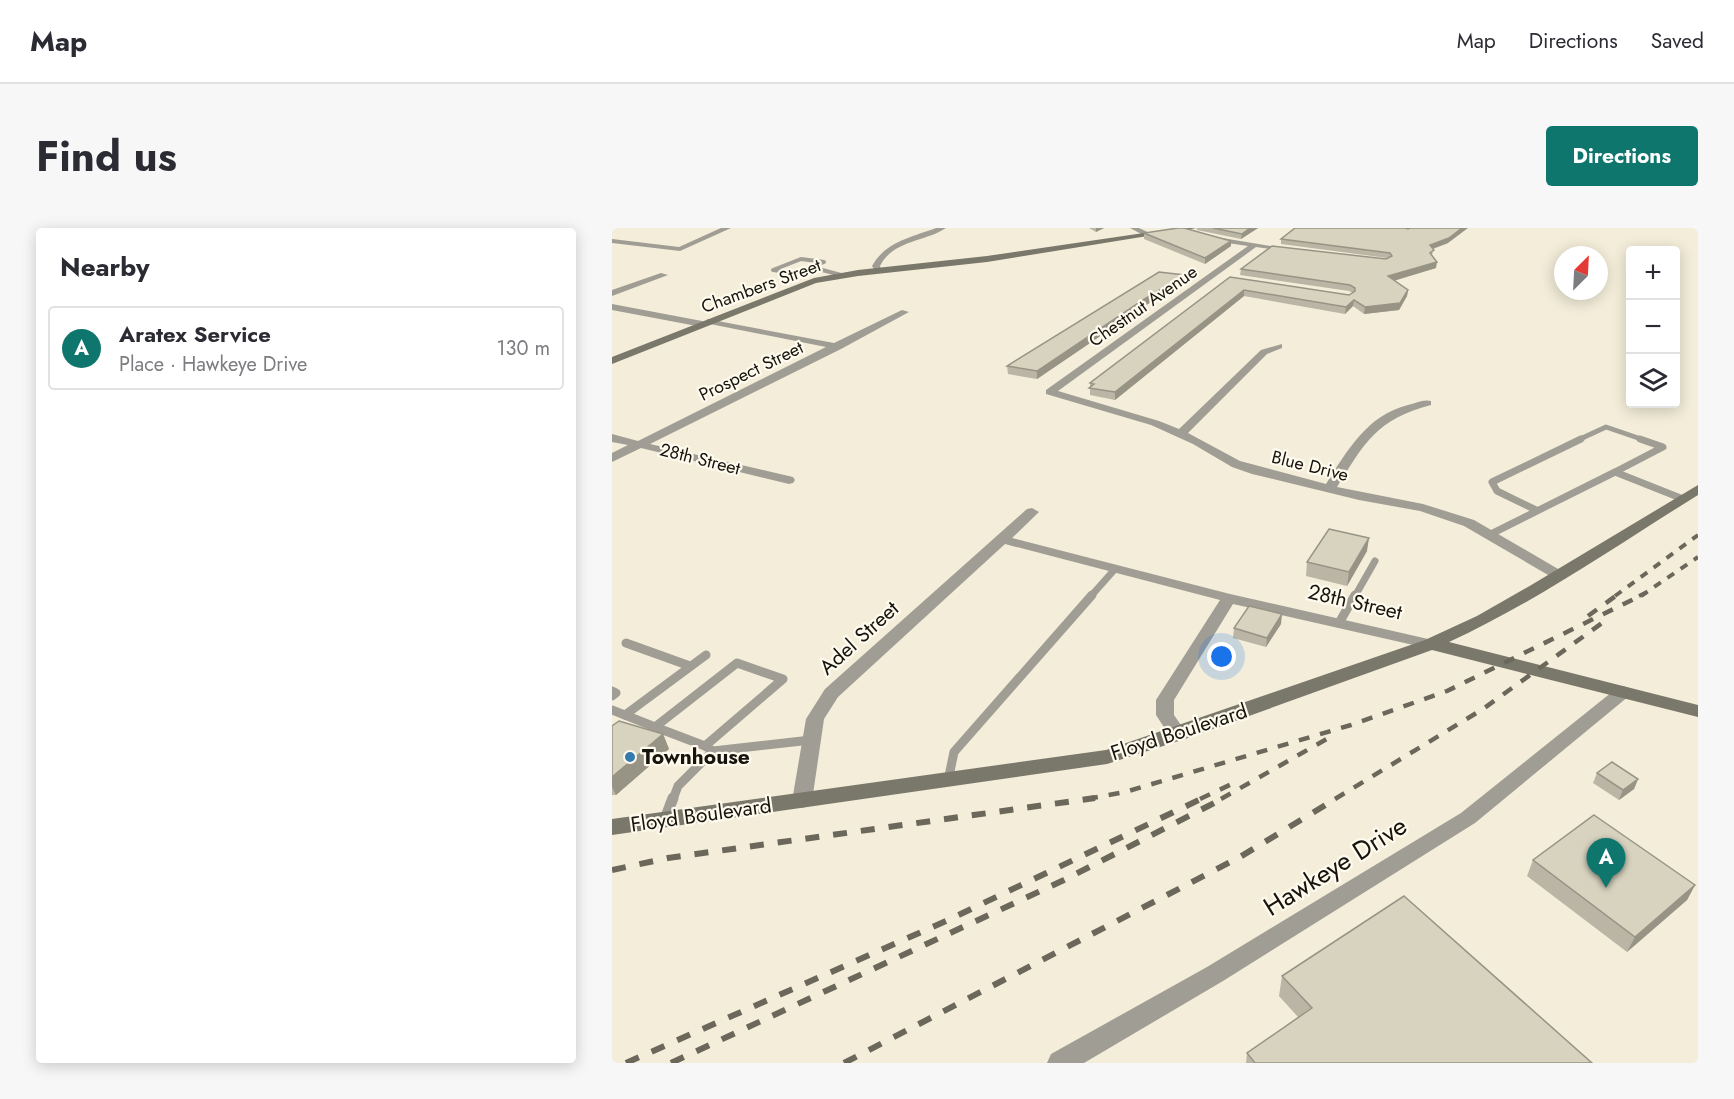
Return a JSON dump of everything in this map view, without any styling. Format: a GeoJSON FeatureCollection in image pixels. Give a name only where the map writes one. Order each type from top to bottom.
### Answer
{"type":"FeatureCollection","features":[{"type":"Feature","properties":{"kind":"main road","name":"Chambers Street"},"geometry":{"type":"LineString","coordinates":[[612,361],[787,290],[841,275],[976,261],[1189,229]]}},
{"type":"Feature","properties":{"kind":"main road","name":"Floyd Boulevard"},"geometry":{"type":"LineString","coordinates":[[612,827],[1107,757],[1431,644],[1483,620],[1560,576],[1698,489]]}},
{"type":"Feature","properties":{"kind":"main road","name":"28th Street"},"geometry":{"type":"LineString","coordinates":[[1431,644],[1698,711]]}},
{"type":"Feature","properties":{"kind":"street"},"geometry":{"type":"LineString","coordinates":[[612,241],[680,249],[728,228]]}},
{"type":"Feature","properties":{"kind":"street"},"geometry":{"type":"LineString","coordinates":[[879,270],[876,266],[878,259],[887,252],[943,228]]}},
{"type":"Feature","properties":{"kind":"street"},"geometry":{"type":"LineString","coordinates":[[1133,228],[1150,235]]}},
{"type":"Feature","properties":{"kind":"street"},"geometry":{"type":"LineString","coordinates":[[1189,229],[1222,241],[1302,251]]}},
{"type":"Feature","properties":{"kind":"street","name":"Chestnut Avenue"},"geometry":{"type":"LineString","coordinates":[[1050,392],[1254,245]]}},
{"type":"Feature","properties":{"kind":"street"},"geometry":{"type":"LineString","coordinates":[[612,293],[664,275]]}},
{"type":"Feature","properties":{"kind":"street"},"geometry":{"type":"LineString","coordinates":[[1213,276],[1225,278]]}},
{"type":"Feature","properties":{"kind":"street"},"geometry":{"type":"LineString","coordinates":[[612,307],[838,347]]}},
{"type":"Feature","properties":{"kind":"street","name":"Prospect Street"},"geometry":{"type":"LineString","coordinates":[[612,458],[905,312]]}},
{"type":"Feature","properties":{"kind":"street"},"geometry":{"type":"LineString","coordinates":[[1181,433],[1264,352],[1279,346]]}},
{"type":"Feature","properties":{"kind":"street","name":"Blue Drive"},"geometry":{"type":"LineString","coordinates":[[1050,392],[1181,433],[1236,464],[1329,489],[1444,514],[1469,523],[1560,576]]}},
{"type":"Feature","properties":{"kind":"street"},"geometry":{"type":"LineString","coordinates":[[1329,489],[1372,425],[1405,407],[1426,403]]}},
{"type":"Feature","properties":{"kind":"street","name":"28th Street"},"geometry":{"type":"LineString","coordinates":[[612,438],[789,480]]}},
{"type":"Feature","properties":{"kind":"street","name":"Adel Street"},"geometry":{"type":"LineString","coordinates":[[802,801],[815,719],[831,693],[1032,512]]}},
{"type":"Feature","properties":{"kind":"street","name":"28th Street"},"geometry":{"type":"LineString","coordinates":[[1001,539],[1229,598],[1431,644]]}},
{"type":"Feature","properties":{"kind":"street"},"geometry":{"type":"LineString","coordinates":[[1178,734],[1165,715],[1165,700],[1229,598]]}},
{"type":"Feature","properties":{"kind":"street","name":"Hawkeye Drive"},"geometry":{"type":"LineString","coordinates":[[1060,1063],[1215,974],[1468,818],[1623,692]]}},
{"type":"Feature","properties":{"kind":"lane"},"geometry":{"type":"LineString","coordinates":[[811,267],[824,262],[801,259],[773,270],[797,273],[811,267],[841,275]]}},
{"type":"Feature","properties":{"kind":"lane"},"geometry":{"type":"LineString","coordinates":[[1489,535],[1663,447],[1606,427],[1492,482],[1497,491],[1536,510]]}},
{"type":"Feature","properties":{"kind":"lane"},"geometry":{"type":"LineString","coordinates":[[1615,472],[1683,499]]}},
{"type":"Feature","properties":{"kind":"lane"},"geometry":{"type":"LineString","coordinates":[[1339,623],[1375,561]]}},
{"type":"Feature","properties":{"kind":"lane"},"geometry":{"type":"LineString","coordinates":[[948,781],[954,752],[1115,569]]}},
{"type":"Feature","properties":{"kind":"lane"},"geometry":{"type":"LineString","coordinates":[[626,643],[690,666]]}},
{"type":"Feature","properties":{"kind":"lane"},"geometry":{"type":"LineString","coordinates":[[625,718],[706,655]]}},
{"type":"Feature","properties":{"kind":"lane"},"geometry":{"type":"LineString","coordinates":[[655,726],[737,663],[783,679],[709,749],[678,786],[665,819]]}},
{"type":"Feature","properties":{"kind":"lane"},"geometry":{"type":"LineString","coordinates":[[612,691],[616,693],[612,696]]}},
{"type":"Feature","properties":{"kind":"lane"},"geometry":{"type":"LineString","coordinates":[[612,710],[625,718],[655,726],[709,749],[812,740]]}},
{"type":"Feature","properties":{"kind":"building"},"geometry":{"type":"Polygon","coordinates":[[[1178,228],[1231,241],[1205,258],[1144,233],[1178,228]]]}},
{"type":"Feature","properties":{"kind":"building"},"geometry":{"type":"Polygon","coordinates":[[[1213,228],[1250,228],[1242,234],[1213,228]]]}},
{"type":"Feature","properties":{"kind":"building"},"geometry":{"type":"Polygon","coordinates":[[[1295,228],[1462,228],[1449,238],[1430,245],[1434,250],[1430,253],[1437,262],[1388,276],[1408,290],[1400,303],[1365,307],[1354,300],[1346,307],[1244,290],[1115,392],[1089,388],[1094,384],[1090,383],[1230,277],[1349,295],[1355,291],[1355,288],[1350,285],[1241,269],[1272,246],[1386,259],[1392,256],[1390,253],[1281,239],[1295,228]]]}},
{"type":"Feature","properties":{"kind":"building"},"geometry":{"type":"Polygon","coordinates":[[[1159,272],[1185,275],[1143,300],[1037,371],[1007,366],[1159,272]]]}},
{"type":"Feature","properties":{"kind":"building"},"geometry":{"type":"Polygon","coordinates":[[[1329,529],[1369,538],[1349,572],[1307,562],[1329,529]]]}},
{"type":"Feature","properties":{"kind":"building"},"geometry":{"type":"Polygon","coordinates":[[[1249,606],[1282,614],[1267,638],[1234,628],[1249,606]]]}},
{"type":"Feature","properties":{"kind":"building"},"geometry":{"type":"Polygon","coordinates":[[[619,721],[663,734],[612,777],[612,726],[619,721]]]}},
{"type":"Feature","properties":{"kind":"building"},"geometry":{"type":"Polygon","coordinates":[[[1612,762],[1638,779],[1623,790],[1597,773],[1612,762]]]}},
{"type":"Feature","properties":{"kind":"building"},"geometry":{"type":"Polygon","coordinates":[[[1594,815],[1695,885],[1635,937],[1533,860],[1594,815]]]}},
{"type":"Feature","properties":{"kind":"building"},"geometry":{"type":"Polygon","coordinates":[[[1404,896],[1592,1063],[1255,1063],[1247,1053],[1312,1008],[1282,976],[1404,896]]]}},
{"type":"Feature","properties":{"kind":"railway"},"geometry":{"type":"LineString","coordinates":[[1615,596],[1698,535]]}},
{"type":"Feature","properties":{"kind":"railway"},"geometry":{"type":"LineString","coordinates":[[1646,592],[1698,557]]}},
{"type":"Feature","properties":{"kind":"railway"},"geometry":{"type":"LineString","coordinates":[[1639,596],[1646,592]]}},
{"type":"Feature","properties":{"kind":"railway"},"geometry":{"type":"LineString","coordinates":[[1641,596],[1646,592]]}},
{"type":"Feature","properties":{"kind":"railway"},"geometry":{"type":"LineString","coordinates":[[1588,616],[1617,595]]}},
{"type":"Feature","properties":{"kind":"railway"},"geometry":{"type":"LineString","coordinates":[[1087,799],[1125,792],[1351,725],[1447,691],[1642,595]]}},
{"type":"Feature","properties":{"kind":"railway"},"geometry":{"type":"LineString","coordinates":[[1335,799],[1483,709],[1602,623]]}},
{"type":"Feature","properties":{"kind":"railway"},"geometry":{"type":"LineString","coordinates":[[1221,799],[1332,736]]}},
{"type":"Feature","properties":{"kind":"railway"},"geometry":{"type":"LineString","coordinates":[[1200,799],[1236,782]]}},
{"type":"Feature","properties":{"kind":"railway"},"geometry":{"type":"LineString","coordinates":[[612,870],[668,858],[1095,798]]}},
{"type":"Feature","properties":{"kind":"railway"},"geometry":{"type":"LineString","coordinates":[[626,1063],[946,921],[1203,798]]}},
{"type":"Feature","properties":{"kind":"railway"},"geometry":{"type":"LineString","coordinates":[[671,1063],[1064,880],[1224,798]]}},
{"type":"Feature","properties":{"kind":"railway"},"geometry":{"type":"LineString","coordinates":[[844,1063],[1240,857],[1337,798]]}},
{"type":"Feature","properties":{"kind":"place","name":"Townhouse"},"geometry":{"type":"Point","coordinates":[630,757]}},
{"type":"Feature","properties":{"kind":"place","name":"Aratex Service"},"geometry":{"type":"Point","coordinates":[1606,888]}}]}
